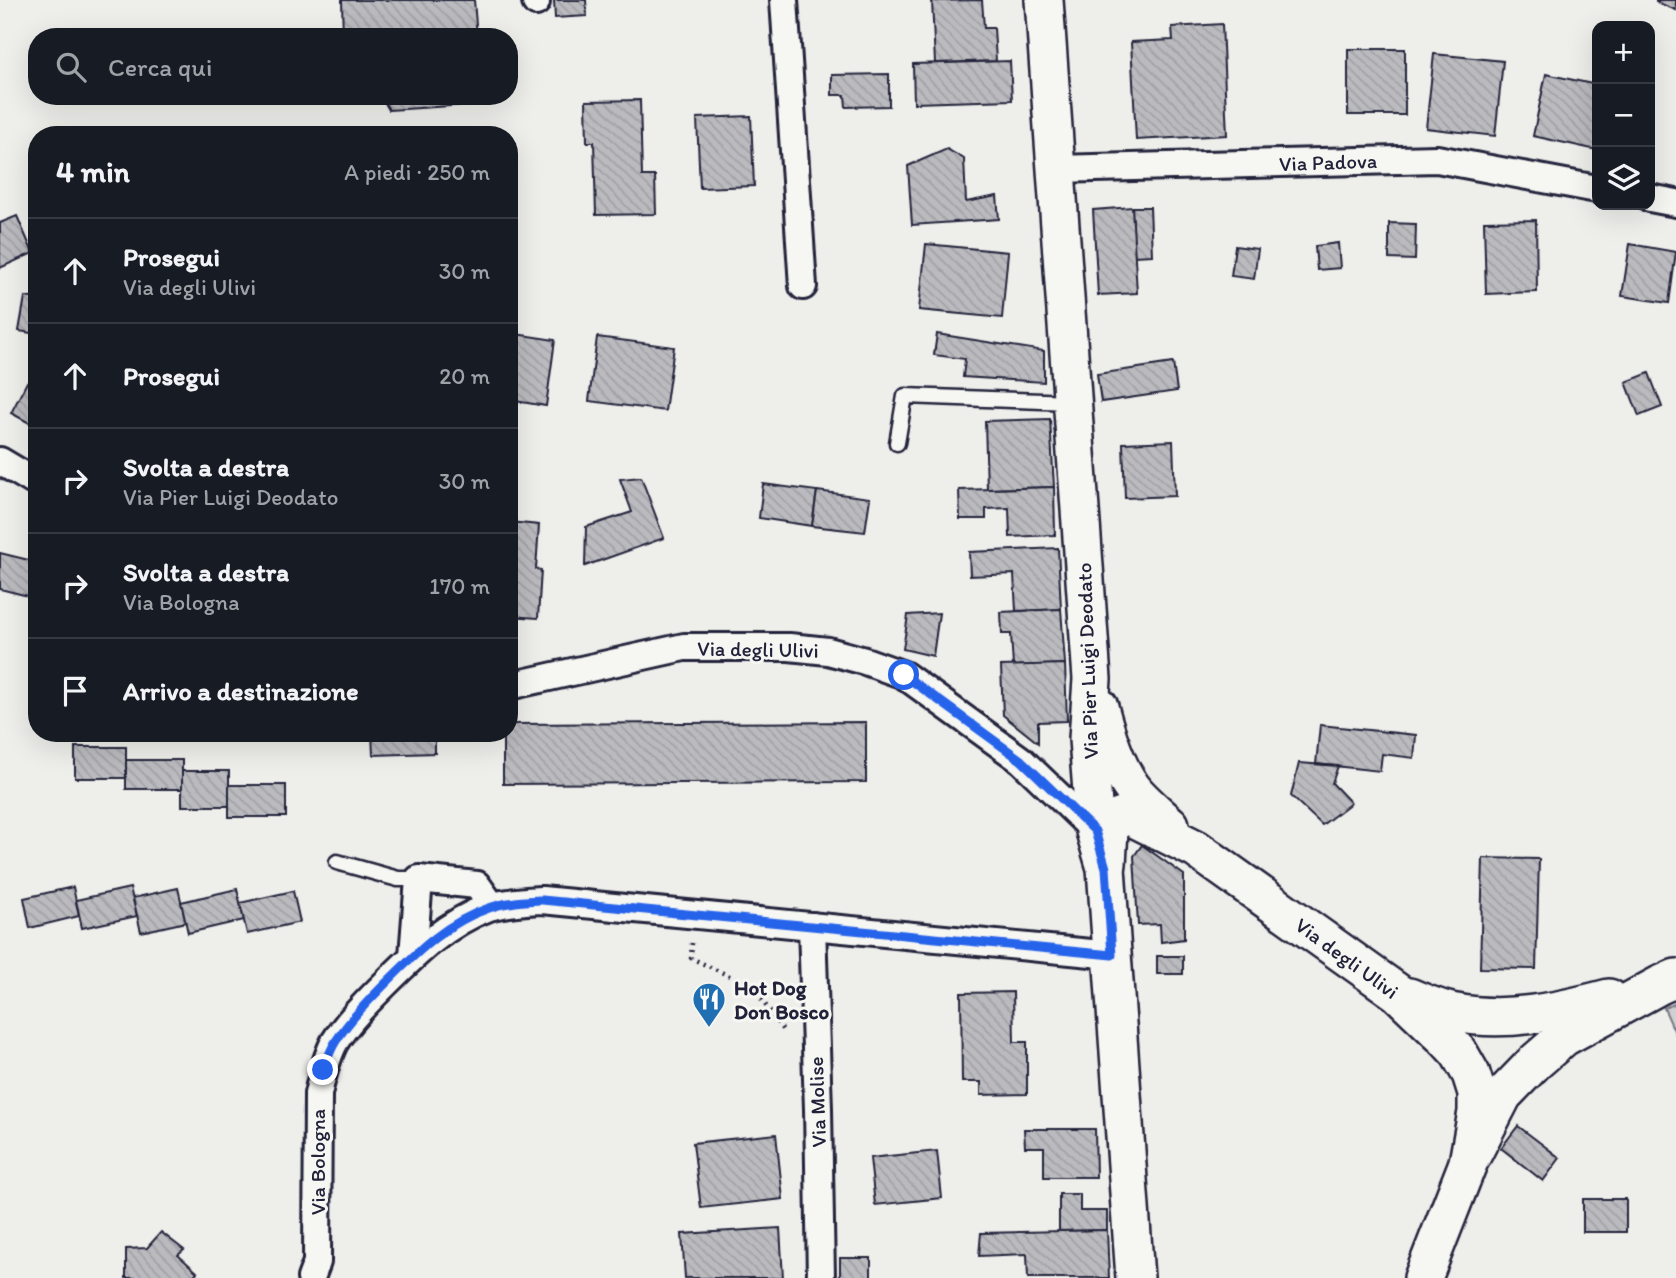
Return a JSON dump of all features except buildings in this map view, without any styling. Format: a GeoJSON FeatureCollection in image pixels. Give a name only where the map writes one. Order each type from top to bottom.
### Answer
{"type":"FeatureCollection","features":[{"type":"Feature","properties":{"kind":"street"},"geometry":{"type":"LineString","coordinates":[[784,0],[803,286]]}},
{"type":"Feature","properties":{"kind":"street","name":"Via Pier Luigi Deodato"},"geometry":{"type":"LineString","coordinates":[[1045,0],[1092,679],[1088,739],[1095,831],[1106,868],[1135,1278]]}},
{"type":"Feature","properties":{"kind":"street","name":"Via Padova"},"geometry":{"type":"LineString","coordinates":[[1056,169],[1437,159],[1592,188]]}},
{"type":"Feature","properties":{"kind":"street"},"geometry":{"type":"LineString","coordinates":[[1655,199],[1676,203]]}},
{"type":"Feature","properties":{"kind":"street"},"geometry":{"type":"LineString","coordinates":[[0,461],[28,477]]}},
{"type":"Feature","properties":{"kind":"street","name":"Via degli Ulivi"},"geometry":{"type":"LineString","coordinates":[[518,684],[684,648],[789,647],[828,651],[904,675],[1021,760]]}},
{"type":"Feature","properties":{"kind":"street"},"geometry":{"type":"LineString","coordinates":[[1092,679],[1107,737],[1136,793],[1196,849]]}},
{"type":"Feature","properties":{"kind":"street"},"geometry":{"type":"LineString","coordinates":[[1021,760],[1093,793],[1128,815]]}},
{"type":"Feature","properties":{"kind":"street"},"geometry":{"type":"LineString","coordinates":[[1021,760],[1095,831]]}},
{"type":"Feature","properties":{"kind":"street"},"geometry":{"type":"LineString","coordinates":[[1106,868],[1109,830],[1114,820],[1128,815]]}},
{"type":"Feature","properties":{"kind":"street","name":"Via degli Ulivi"},"geometry":{"type":"LineString","coordinates":[[1128,815],[1196,849],[1398,993],[1446,1039],[1459,1053],[1471,1074],[1477,1093],[1477,1111],[1468,1163]]}},
{"type":"Feature","properties":{"kind":"street"},"geometry":{"type":"LineString","coordinates":[[413,956],[419,879],[477,885],[492,906]]}},
{"type":"Feature","properties":{"kind":"street","name":"Via Bologna"},"geometry":{"type":"LineString","coordinates":[[311,1278],[317,1262],[318,1094],[323,1070],[335,1043],[361,1008],[413,956],[440,933],[466,917],[492,906],[542,900],[1112,955]]}},
{"type":"Feature","properties":{"kind":"street","name":"Via Molise"},"geometry":{"type":"LineString","coordinates":[[811,926],[818,1097],[821,1278]]}},
{"type":"Feature","properties":{"kind":"street"},"geometry":{"type":"LineString","coordinates":[[1398,993],[1456,1013],[1515,1016],[1549,1013],[1668,981]]}},
{"type":"Feature","properties":{"kind":"street"},"geometry":{"type":"LineString","coordinates":[[1423,1278],[1468,1163],[1503,1095],[1564,1037],[1668,981]]}},
{"type":"Feature","properties":{"kind":"lane"},"geometry":{"type":"LineString","coordinates":[[897,443],[905,396],[1073,402]]}},
{"type":"Feature","properties":{"kind":"lane"},"geometry":{"type":"LineString","coordinates":[[337,862],[398,879],[419,879]]}},
{"type":"Feature","properties":{"kind":"path"},"geometry":{"type":"LineString","coordinates":[[692,932],[691,958],[753,987],[791,1043]]}},
{"type":"Feature","properties":{"kind":"green space"},"geometry":{"type":"Polygon","coordinates":[[[1676,1003],[1676,1035],[1664,1008],[1676,1003]]]}},
{"type":"Feature","properties":{"kind":"place","name":"Hot Dog Don Bosco"},"geometry":{"type":"Point","coordinates":[709,1029]}},
{"type":"Feature","properties":{"kind":"route"},"geometry":{"type":"LineString","coordinates":[[323,1070],[335,1043],[361,1008],[413,956],[440,933],[466,917],[492,906],[520,901],[542,900],[1112,955],[1106,868],[1095,831],[1021,760],[904,675]]}}]}
